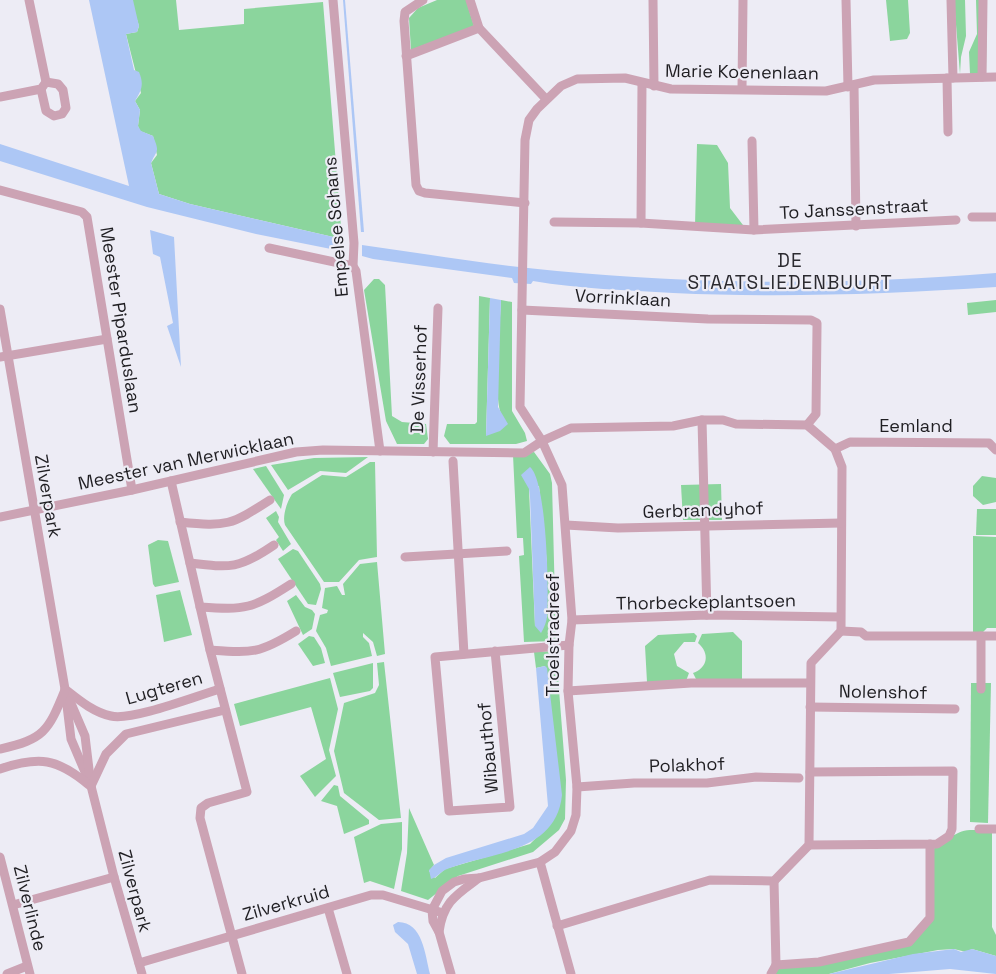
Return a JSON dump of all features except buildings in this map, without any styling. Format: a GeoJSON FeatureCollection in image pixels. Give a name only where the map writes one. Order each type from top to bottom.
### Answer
{"type":"FeatureCollection","features":[{"type":"Feature","properties":{"kind":"street"},"geometry":{"type":"LineString","coordinates":[[0,98],[43,86],[29,0]]}},
{"type":"Feature","properties":{"kind":"street","name":"Empelse Schans"},"geometry":{"type":"LineString","coordinates":[[333,0],[354,243],[353,266],[356,271],[380,450]]}},
{"type":"Feature","properties":{"kind":"street"},"geometry":{"type":"LineString","coordinates":[[423,0],[405,12],[404,21],[416,185],[419,191],[525,203]]}},
{"type":"Feature","properties":{"kind":"street"},"geometry":{"type":"LineString","coordinates":[[470,0],[479,28],[546,99]]}},
{"type":"Feature","properties":{"kind":"street"},"geometry":{"type":"LineString","coordinates":[[653,0],[654,86]]}},
{"type":"Feature","properties":{"kind":"street"},"geometry":{"type":"LineString","coordinates":[[742,90],[743,0]]}},
{"type":"Feature","properties":{"kind":"street"},"geometry":{"type":"LineString","coordinates":[[846,0],[856,226]]}},
{"type":"Feature","properties":{"kind":"street"},"geometry":{"type":"LineString","coordinates":[[948,132],[951,0]]}},
{"type":"Feature","properties":{"kind":"street"},"geometry":{"type":"LineString","coordinates":[[982,77],[983,0]]}},
{"type":"Feature","properties":{"kind":"street"},"geometry":{"type":"LineString","coordinates":[[406,56],[479,28]]}},
{"type":"Feature","properties":{"kind":"street","name":"Marie Koenenlaan"},"geometry":{"type":"LineString","coordinates":[[522,310],[525,140],[529,120],[546,99],[561,86],[577,79],[625,78],[671,89],[826,90],[874,80],[996,77]]}},
{"type":"Feature","properties":{"kind":"street"},"geometry":{"type":"LineString","coordinates":[[641,223],[642,82]]}},
{"type":"Feature","properties":{"kind":"street","name":"To Janssenstraat"},"geometry":{"type":"LineString","coordinates":[[752,141],[754,230]]}},
{"type":"Feature","properties":{"kind":"street","name":"Meester Piparduslaan"},"geometry":{"type":"LineString","coordinates":[[0,190],[82,212],[87,217],[132,490]]}},
{"type":"Feature","properties":{"kind":"street"},"geometry":{"type":"LineString","coordinates":[[972,217],[996,217]]}},
{"type":"Feature","properties":{"kind":"street","name":"To Janssenstraat"},"geometry":{"type":"LineString","coordinates":[[554,222],[641,223],[754,230],[956,220]]}},
{"type":"Feature","properties":{"kind":"street"},"geometry":{"type":"LineString","coordinates":[[269,248],[353,266]]}},
{"type":"Feature","properties":{"kind":"street","name":"De Visserhof"},"geometry":{"type":"LineString","coordinates":[[433,452],[438,308]]}},
{"type":"Feature","properties":{"kind":"street","name":"Zilverpark"},"geometry":{"type":"LineString","coordinates":[[0,309],[4,357],[34,511],[72,739],[91,786]]}},
{"type":"Feature","properties":{"kind":"street","name":"Vorrinklaan"},"geometry":{"type":"LineString","coordinates":[[522,310],[708,320],[811,320],[817,322],[816,414],[807,424]]}},
{"type":"Feature","properties":{"kind":"street","name":"Troelstradreef"},"geometry":{"type":"LineString","coordinates":[[451,974],[439,932],[433,921],[432,910],[442,892],[454,882],[479,878],[540,862],[555,852],[571,831],[576,815],[577,787],[568,692],[569,645],[572,620],[562,485],[542,441],[520,407],[522,310]]}},
{"type":"Feature","properties":{"kind":"street"},"geometry":{"type":"LineString","coordinates":[[4,357],[107,339]]}},
{"type":"Feature","properties":{"kind":"street"},"geometry":{"type":"LineString","coordinates":[[702,420],[707,616]]}},
{"type":"Feature","properties":{"kind":"street","name":"Meester van Merwicklaan"},"geometry":{"type":"LineString","coordinates":[[0,517],[132,490],[296,452],[380,450],[524,453],[542,441],[571,428],[673,426],[702,420],[723,420],[736,424],[807,424]]}},
{"type":"Feature","properties":{"kind":"street"},"geometry":{"type":"LineString","coordinates":[[771,974],[776,965],[774,881],[809,845],[811,663],[840,631],[842,468],[835,450],[807,424]]}},
{"type":"Feature","properties":{"kind":"street","name":"Eemland"},"geometry":{"type":"LineString","coordinates":[[835,450],[850,442],[989,442],[996,450]]}},
{"type":"Feature","properties":{"kind":"street"},"geometry":{"type":"LineString","coordinates":[[453,461],[456,553],[464,654],[569,645]]}},
{"type":"Feature","properties":{"kind":"street"},"geometry":{"type":"LineString","coordinates":[[171,481],[210,650],[247,792],[208,803],[201,808],[200,818],[242,974]]}},
{"type":"Feature","properties":{"kind":"street"},"geometry":{"type":"LineString","coordinates":[[180,522],[216,526],[238,520],[270,500]]}},
{"type":"Feature","properties":{"kind":"street","name":"Gerbrandyhof"},"geometry":{"type":"LineString","coordinates":[[566,525],[618,528],[841,523]]}},
{"type":"Feature","properties":{"kind":"street"},"geometry":{"type":"LineString","coordinates":[[190,563],[228,568],[249,562],[274,545]]}},
{"type":"Feature","properties":{"kind":"street"},"geometry":{"type":"LineString","coordinates":[[405,557],[507,552]]}},
{"type":"Feature","properties":{"kind":"street"},"geometry":{"type":"LineString","coordinates":[[200,607],[237,610],[260,604],[291,584]]}},
{"type":"Feature","properties":{"kind":"street","name":"Thorbeckeplantsoen"},"geometry":{"type":"LineString","coordinates":[[572,620],[707,616],[840,617]]}},
{"type":"Feature","properties":{"kind":"street"},"geometry":{"type":"LineString","coordinates":[[210,650],[248,652],[270,647],[296,631]]}},
{"type":"Feature","properties":{"kind":"street"},"geometry":{"type":"LineString","coordinates":[[840,631],[861,632],[866,636],[996,636]]}},
{"type":"Feature","properties":{"kind":"street"},"geometry":{"type":"LineString","coordinates":[[981,636],[982,689]]}},
{"type":"Feature","properties":{"kind":"street","name":"Wibauthof"},"geometry":{"type":"LineString","coordinates":[[464,654],[435,657],[449,810],[510,807],[495,651]]}},
{"type":"Feature","properties":{"kind":"street"},"geometry":{"type":"LineString","coordinates":[[568,692],[691,683],[810,683]]}},
{"type":"Feature","properties":{"kind":"street"},"geometry":{"type":"LineString","coordinates":[[0,749],[33,740],[46,729],[65,689]]}},
{"type":"Feature","properties":{"kind":"street","name":"Zilverpark"},"geometry":{"type":"LineString","coordinates":[[65,689],[84,736],[91,786],[114,877],[142,974]]}},
{"type":"Feature","properties":{"kind":"street","name":"Lugteren"},"geometry":{"type":"LineString","coordinates":[[65,689],[96,712],[113,717],[140,713],[220,689]]}},
{"type":"Feature","properties":{"kind":"street","name":"Nolenshof"},"geometry":{"type":"LineString","coordinates":[[810,707],[955,709]]}},
{"type":"Feature","properties":{"kind":"street","name":"Lugteren"},"geometry":{"type":"LineString","coordinates":[[91,786],[106,754],[126,734],[225,710]]}},
{"type":"Feature","properties":{"kind":"street"},"geometry":{"type":"LineString","coordinates":[[0,769],[21,762],[48,761],[61,765],[91,786]]}},
{"type":"Feature","properties":{"kind":"street"},"geometry":{"type":"LineString","coordinates":[[809,845],[930,844],[943,840],[952,830],[953,772],[810,772]]}},
{"type":"Feature","properties":{"kind":"street","name":"Polakhof"},"geometry":{"type":"LineString","coordinates":[[577,787],[634,783],[707,783],[756,777],[799,778]]}},
{"type":"Feature","properties":{"kind":"street"},"geometry":{"type":"LineString","coordinates":[[979,829],[996,829]]}},
{"type":"Feature","properties":{"kind":"street"},"geometry":{"type":"LineString","coordinates":[[776,965],[819,962],[909,942],[930,918],[930,844]]}},
{"type":"Feature","properties":{"kind":"street","name":"Zilverlinde"},"geometry":{"type":"LineString","coordinates":[[0,858],[29,970],[7,974]]}},
{"type":"Feature","properties":{"kind":"street"},"geometry":{"type":"LineString","coordinates":[[540,862],[571,974]]}},
{"type":"Feature","properties":{"kind":"street"},"geometry":{"type":"LineString","coordinates":[[13,905],[114,877]]}},
{"type":"Feature","properties":{"kind":"street","name":"Troelstradreef"},"geometry":{"type":"LineString","coordinates":[[439,932],[443,913],[451,899],[479,878]]}},
{"type":"Feature","properties":{"kind":"street"},"geometry":{"type":"LineString","coordinates":[[557,926],[710,880],[774,881]]}},
{"type":"Feature","properties":{"kind":"street","name":"Zilverkruid"},"geometry":{"type":"LineString","coordinates":[[139,963],[371,895],[383,895],[443,913]]}},
{"type":"Feature","properties":{"kind":"street"},"geometry":{"type":"LineString","coordinates":[[328,908],[348,974]]}},
{"type":"Feature","properties":{"kind":"green space"},"geometry":{"type":"Polygon","coordinates":[[[131,0],[176,0],[179,30],[244,24],[244,9],[323,2],[342,239],[190,204],[159,194],[151,163],[157,155],[153,136],[140,131],[138,126],[140,110],[135,101],[141,93],[126,34],[137,32],[139,26],[131,0]]]}},
{"type":"Feature","properties":{"kind":"green space"},"geometry":{"type":"Polygon","coordinates":[[[437,0],[466,0],[474,26],[411,50],[409,18],[418,8],[437,0]]]}},
{"type":"Feature","properties":{"kind":"green space"},"geometry":{"type":"Polygon","coordinates":[[[886,0],[908,0],[910,33],[907,39],[890,41],[886,0]]]}},
{"type":"Feature","properties":{"kind":"green space"},"geometry":{"type":"Polygon","coordinates":[[[954,0],[965,0],[966,36],[961,57],[960,74],[954,0]]]}},
{"type":"Feature","properties":{"kind":"green space"},"geometry":{"type":"Polygon","coordinates":[[[976,0],[987,0],[986,74],[970,74],[969,52],[977,34],[976,0]]]}},
{"type":"Feature","properties":{"kind":"green space"},"geometry":{"type":"Polygon","coordinates":[[[697,144],[717,145],[728,163],[730,208],[746,229],[695,226],[697,144]]]}},
{"type":"Feature","properties":{"kind":"green space"},"geometry":{"type":"Polygon","coordinates":[[[374,279],[379,279],[385,285],[392,416],[402,422],[426,424],[428,439],[424,444],[397,444],[386,421],[364,290],[374,279]]]}},
{"type":"Feature","properties":{"kind":"green space"},"geometry":{"type":"Polygon","coordinates":[[[479,296],[490,298],[486,435],[501,414],[497,391],[497,376],[501,300],[512,302],[512,411],[525,433],[527,441],[516,444],[450,444],[444,436],[447,424],[475,424],[477,422],[479,296]]]}},
{"type":"Feature","properties":{"kind":"green space"},"geometry":{"type":"Polygon","coordinates":[[[996,300],[996,312],[968,315],[967,303],[996,300]]]}},
{"type":"Feature","properties":{"kind":"green space"},"geometry":{"type":"Polygon","coordinates":[[[534,452],[550,474],[552,483],[556,641],[524,642],[519,556],[524,555],[523,538],[517,538],[513,455],[534,452]],[[539,486],[529,489],[535,626],[547,617],[547,563],[539,486]]]}},
{"type":"Feature","properties":{"kind":"green space"},"geometry":{"type":"Polygon","coordinates":[[[368,457],[346,473],[320,471],[288,490],[271,465],[314,458],[368,457]]]}},
{"type":"Feature","properties":{"kind":"green space"},"geometry":{"type":"Polygon","coordinates":[[[370,462],[375,462],[377,557],[359,560],[339,582],[324,582],[285,525],[284,517],[287,505],[292,494],[322,475],[346,477],[370,462]]]}},
{"type":"Feature","properties":{"kind":"green space"},"geometry":{"type":"Polygon","coordinates":[[[266,466],[284,495],[281,509],[253,469],[266,466]]]}},
{"type":"Feature","properties":{"kind":"green space"},"geometry":{"type":"Polygon","coordinates":[[[982,476],[996,478],[996,502],[983,505],[973,496],[973,486],[982,476]]]}},
{"type":"Feature","properties":{"kind":"green space"},"geometry":{"type":"Polygon","coordinates":[[[721,484],[722,520],[683,520],[681,485],[721,484]]]}},
{"type":"Feature","properties":{"kind":"green space"},"geometry":{"type":"Polygon","coordinates":[[[977,509],[996,509],[996,535],[976,535],[977,509]]]}},
{"type":"Feature","properties":{"kind":"green space"},"geometry":{"type":"Polygon","coordinates":[[[276,511],[279,517],[278,522],[291,544],[283,551],[276,540],[279,537],[266,518],[276,511]]]}},
{"type":"Feature","properties":{"kind":"green space"},"geometry":{"type":"Polygon","coordinates":[[[973,536],[996,537],[996,628],[987,628],[982,633],[973,632],[973,536]]]}},
{"type":"Feature","properties":{"kind":"green space"},"geometry":{"type":"Polygon","coordinates":[[[158,540],[168,541],[179,582],[155,587],[148,545],[158,540]]]}},
{"type":"Feature","properties":{"kind":"green space"},"geometry":{"type":"Polygon","coordinates":[[[293,549],[298,551],[320,584],[321,589],[316,605],[308,604],[278,559],[293,549]]]}},
{"type":"Feature","properties":{"kind":"green space"},"geometry":{"type":"Polygon","coordinates":[[[377,562],[385,654],[377,656],[373,642],[363,633],[363,637],[369,643],[372,656],[331,666],[326,648],[316,631],[320,615],[327,613],[328,610],[322,608],[325,588],[337,586],[342,595],[345,595],[343,584],[360,564],[377,562]]]}},
{"type":"Feature","properties":{"kind":"green space"},"geometry":{"type":"Polygon","coordinates":[[[180,590],[192,635],[164,642],[156,595],[180,590]]]}},
{"type":"Feature","properties":{"kind":"green space"},"geometry":{"type":"Polygon","coordinates":[[[296,595],[305,607],[312,610],[315,614],[312,629],[303,635],[287,601],[296,595]]]}},
{"type":"Feature","properties":{"kind":"green space"},"geometry":{"type":"Polygon","coordinates":[[[733,632],[742,641],[742,682],[697,681],[693,673],[702,668],[706,660],[704,651],[698,643],[702,634],[733,632]]]}},
{"type":"Feature","properties":{"kind":"green space"},"geometry":{"type":"Polygon","coordinates":[[[694,633],[697,636],[695,642],[684,642],[674,654],[677,666],[689,673],[686,681],[647,682],[645,646],[658,635],[694,633]]]}},
{"type":"Feature","properties":{"kind":"green space"},"geometry":{"type":"Polygon","coordinates":[[[309,636],[314,637],[321,648],[325,663],[313,666],[298,644],[309,636]]]}},
{"type":"Feature","properties":{"kind":"green space"},"geometry":{"type":"Polygon","coordinates":[[[556,651],[566,780],[565,819],[559,830],[533,852],[458,876],[428,900],[401,891],[407,853],[409,808],[434,865],[429,871],[435,878],[445,869],[530,844],[552,822],[545,666],[536,668],[534,652],[556,651]]]}},
{"type":"Feature","properties":{"kind":"green space"},"geometry":{"type":"Polygon","coordinates":[[[384,662],[401,818],[379,820],[344,793],[334,751],[344,703],[375,693],[379,685],[377,663],[384,662]]]}},
{"type":"Feature","properties":{"kind":"green space"},"geometry":{"type":"Polygon","coordinates":[[[373,663],[373,688],[370,691],[340,697],[333,673],[373,663]]]}},
{"type":"Feature","properties":{"kind":"green space"},"geometry":{"type":"Polygon","coordinates":[[[330,678],[338,709],[329,750],[336,776],[315,797],[300,776],[326,759],[311,707],[240,726],[234,704],[330,678]]]}},
{"type":"Feature","properties":{"kind":"green space"},"geometry":{"type":"Polygon","coordinates":[[[971,683],[991,683],[988,823],[970,822],[971,683]]]}},
{"type":"Feature","properties":{"kind":"green space"},"geometry":{"type":"Polygon","coordinates":[[[334,785],[338,786],[340,796],[369,820],[369,824],[344,834],[337,806],[321,801],[334,785]]]}},
{"type":"Feature","properties":{"kind":"green space"},"geometry":{"type":"Polygon","coordinates":[[[402,822],[402,849],[394,889],[370,881],[364,883],[354,837],[381,824],[402,822]]]}},
{"type":"Feature","properties":{"kind":"green space"},"geometry":{"type":"Polygon","coordinates":[[[970,830],[992,830],[992,927],[996,935],[996,956],[972,949],[966,952],[954,949],[938,950],[870,963],[829,974],[775,974],[778,968],[896,948],[927,926],[931,850],[954,835],[970,830]]]}},
{"type":"Feature","properties":{"kind":"water"},"geometry":{"type":"Polygon","coordinates":[[[89,0],[133,0],[139,26],[137,32],[126,34],[134,70],[139,72],[142,84],[135,101],[140,110],[138,126],[141,131],[153,136],[156,145],[157,151],[151,163],[159,194],[190,204],[342,239],[343,246],[336,250],[256,234],[147,207],[0,161],[0,144],[129,186],[89,0]]]}},
{"type":"Feature","properties":{"kind":"water"},"geometry":{"type":"Polygon","coordinates":[[[343,0],[345,0],[364,232],[361,232],[343,0]]]}},
{"type":"Feature","properties":{"kind":"water"},"geometry":{"type":"Polygon","coordinates":[[[150,230],[174,237],[181,367],[167,326],[173,323],[160,257],[153,254],[150,230]]]}},
{"type":"Feature","properties":{"kind":"water"},"geometry":{"type":"Polygon","coordinates":[[[362,245],[508,266],[612,276],[776,282],[886,280],[996,273],[996,287],[915,292],[794,295],[673,293],[603,289],[533,281],[531,284],[514,283],[512,278],[373,259],[362,256],[362,245]]]}},
{"type":"Feature","properties":{"kind":"water"},"geometry":{"type":"Polygon","coordinates":[[[490,298],[501,300],[498,407],[508,424],[500,431],[486,436],[490,298]]]}},
{"type":"Feature","properties":{"kind":"water"},"geometry":{"type":"Polygon","coordinates":[[[530,467],[536,476],[540,493],[546,537],[547,615],[541,633],[535,626],[529,489],[521,475],[530,467]]]}},
{"type":"Feature","properties":{"kind":"water"},"geometry":{"type":"Polygon","coordinates":[[[545,666],[547,668],[562,795],[557,814],[547,829],[534,840],[500,854],[447,869],[431,879],[429,870],[446,858],[524,834],[533,828],[548,806],[536,668],[545,666]]]}},
{"type":"Feature","properties":{"kind":"water"},"geometry":{"type":"Polygon","coordinates":[[[398,922],[406,923],[418,933],[422,941],[430,974],[417,974],[408,944],[395,932],[393,925],[398,922]]]}},
{"type":"Feature","properties":{"kind":"water"},"geometry":{"type":"Polygon","coordinates":[[[954,949],[961,952],[972,949],[996,956],[996,974],[950,969],[889,974],[829,974],[913,954],[954,949]]]}},
{"type":"Feature","properties":{"kind":"district","name":"DE STAATSLIEDENBUURT"},"geometry":{"type":"Point","coordinates":[790,271]}}]}
